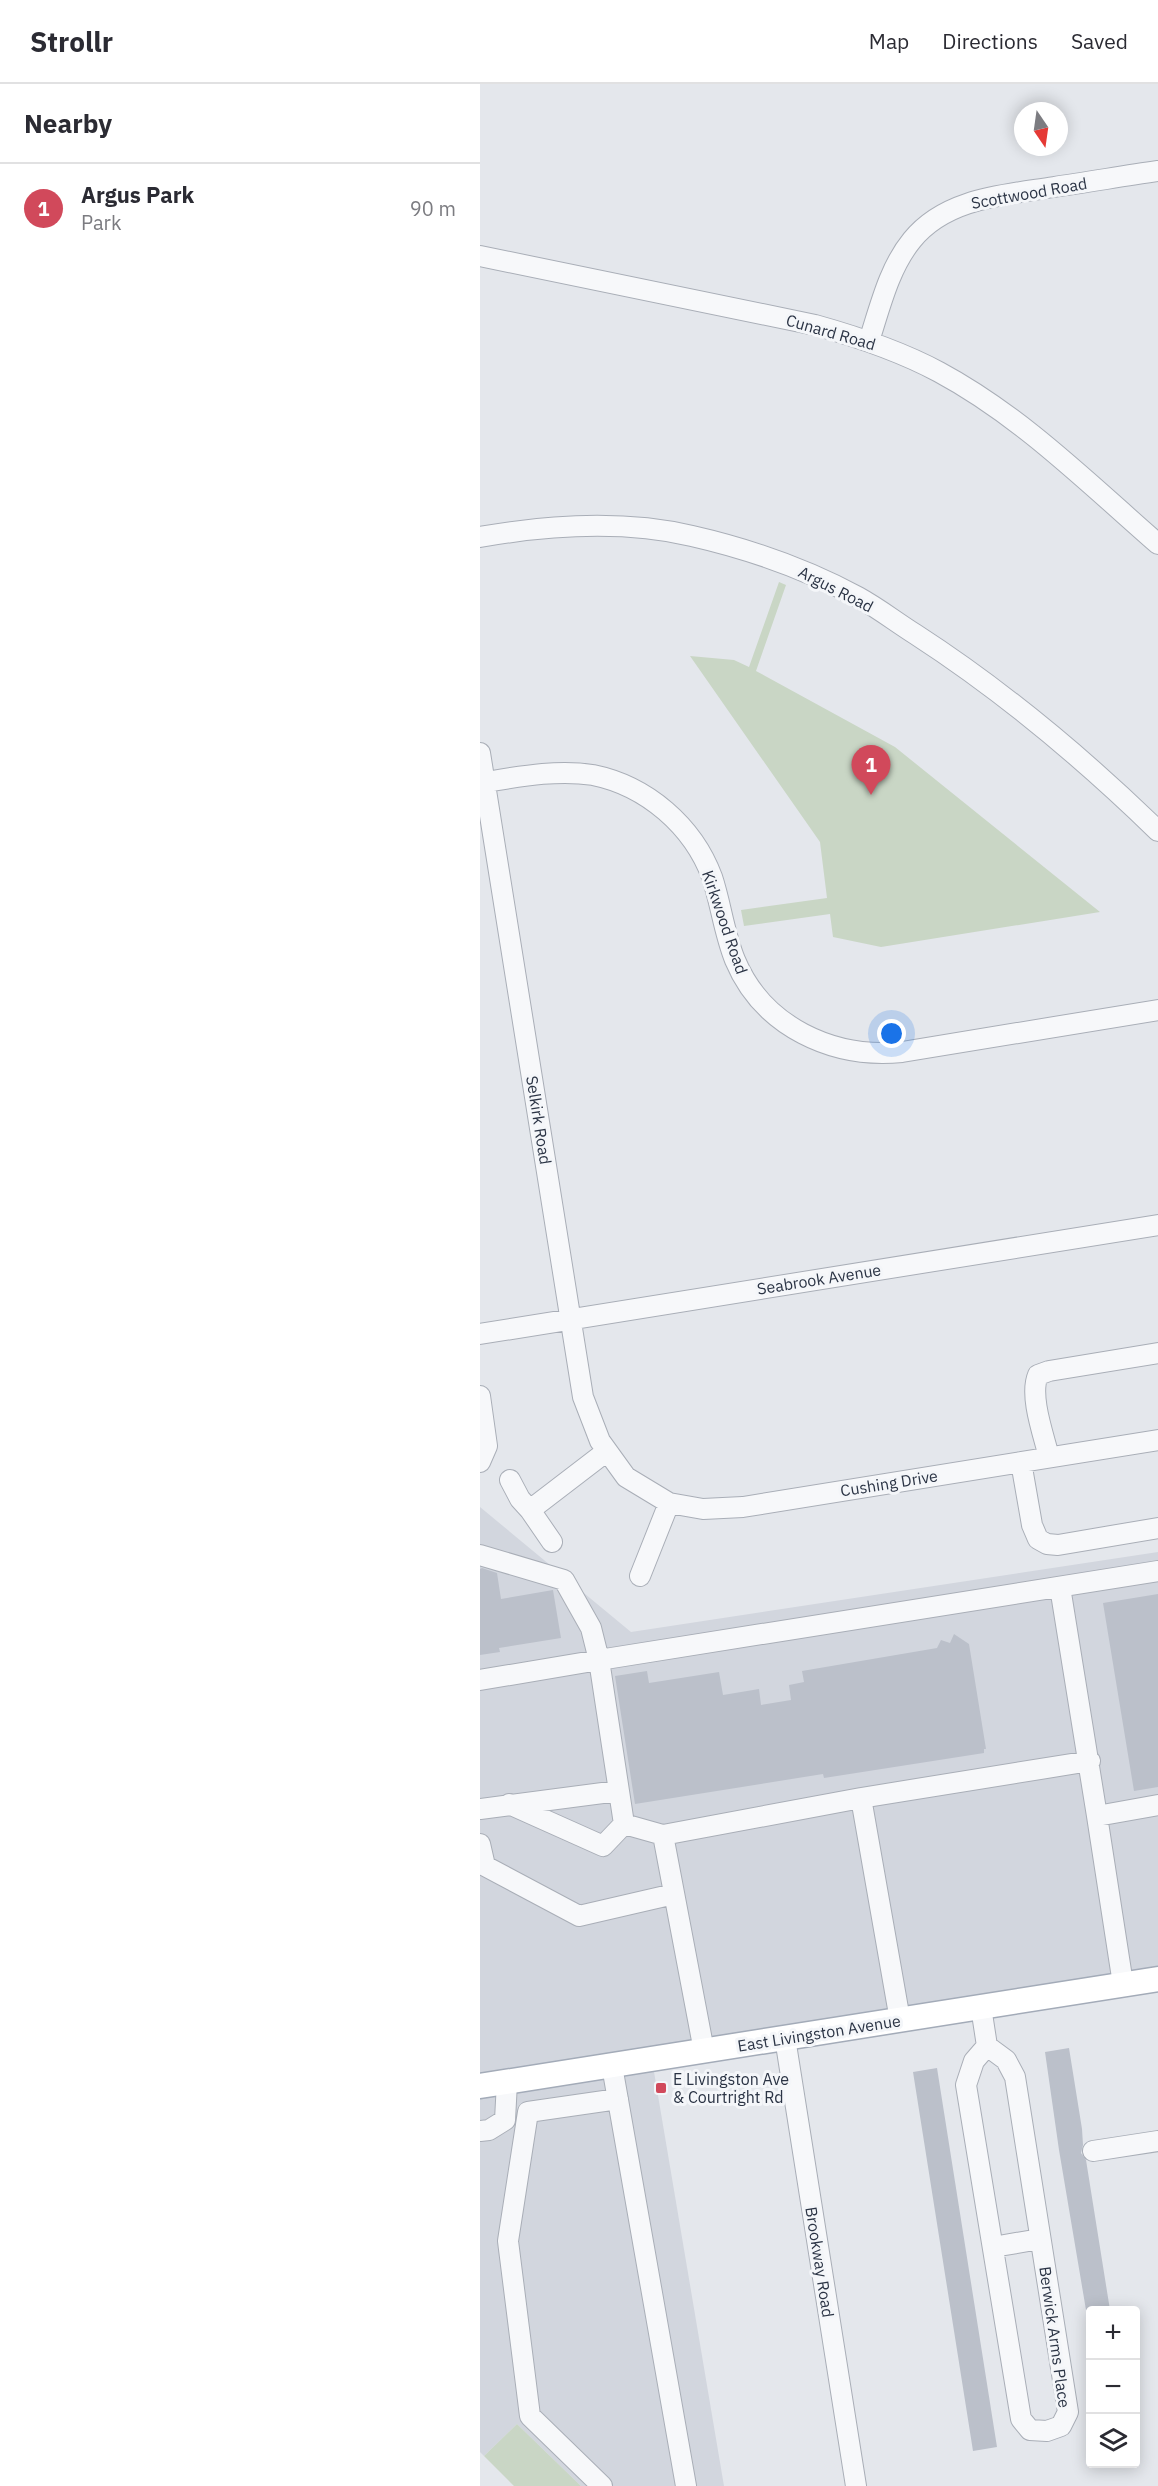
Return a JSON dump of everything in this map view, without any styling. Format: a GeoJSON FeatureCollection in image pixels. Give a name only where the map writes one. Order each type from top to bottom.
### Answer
{"type":"FeatureCollection","features":[{"type":"Feature","properties":{"kind":"main road","name":"East Livingston Avenue"},"geometry":{"type":"LineString","coordinates":[[480,2086],[1158,1979]]}},
{"type":"Feature","properties":{"kind":"street","name":"Scottwood Road"},"geometry":{"type":"LineString","coordinates":[[869,341],[899,260],[912,240],[943,214],[981,199],[1158,171]]}},
{"type":"Feature","properties":{"kind":"street","name":"Cunard Road"},"geometry":{"type":"LineString","coordinates":[[480,256],[815,325],[869,341],[938,371],[987,400],[1029,431],[1158,544]]}},
{"type":"Feature","properties":{"kind":"street","name":"Argus Road"},"geometry":{"type":"LineString","coordinates":[[480,537],[558,527],[647,529],[691,535],[778,561],[859,597],[968,669],[1070,750],[1158,831]]}},
{"type":"Feature","properties":{"kind":"street","name":"Selkirk Road"},"geometry":{"type":"LineString","coordinates":[[480,753],[482,783],[583,1397],[600,1441],[626,1477]]}},
{"type":"Feature","properties":{"kind":"street","name":"Kirkwood Road"},"geometry":{"type":"LineString","coordinates":[[482,783],[552,773],[593,775],[631,787],[665,809],[693,839],[712,877],[722,921],[736,961],[756,995],[785,1024],[831,1046],[880,1054],[902,1052],[1158,1010]]}},
{"type":"Feature","properties":{"kind":"street","name":"Seabrook Avenue"},"geometry":{"type":"LineString","coordinates":[[480,1334],[1158,1225]]}},
{"type":"Feature","properties":{"kind":"street"},"geometry":{"type":"LineString","coordinates":[[1049,1457],[1034,1384],[1038,1375],[1048,1371],[1158,1353]]}},
{"type":"Feature","properties":{"kind":"street"},"geometry":{"type":"LineString","coordinates":[[480,1396],[487,1446],[480,1462]]}},
{"type":"Feature","properties":{"kind":"street","name":"Cushing Drive"},"geometry":{"type":"LineString","coordinates":[[626,1477],[669,1503],[703,1509],[743,1507],[1158,1440]]}},
{"type":"Feature","properties":{"kind":"street"},"geometry":{"type":"LineString","coordinates":[[530,1510],[607,1451]]}},
{"type":"Feature","properties":{"kind":"street"},"geometry":{"type":"LineString","coordinates":[[1021,1462],[1032,1525],[1038,1539],[1047,1544],[1058,1545],[1158,1528]]}},
{"type":"Feature","properties":{"kind":"street"},"geometry":{"type":"LineString","coordinates":[[510,1480],[520,1499],[552,1542]]}},
{"type":"Feature","properties":{"kind":"street"},"geometry":{"type":"LineString","coordinates":[[640,1576],[669,1503]]}},
{"type":"Feature","properties":{"kind":"street"},"geometry":{"type":"LineString","coordinates":[[480,1555],[564,1580],[591,1628],[599,1660],[624,1824]]}},
{"type":"Feature","properties":{"kind":"street"},"geometry":{"type":"LineString","coordinates":[[480,1680],[1158,1571]]}},
{"type":"Feature","properties":{"kind":"street"},"geometry":{"type":"LineString","coordinates":[[1060,1587],[1090,1761],[1123,1984]]}},
{"type":"Feature","properties":{"kind":"street"},"geometry":{"type":"LineString","coordinates":[[624,1824],[663,1835],[861,1798],[1090,1761]]}},
{"type":"Feature","properties":{"kind":"street"},"geometry":{"type":"LineString","coordinates":[[480,1809],[618,1791]]}},
{"type":"Feature","properties":{"kind":"street"},"geometry":{"type":"LineString","coordinates":[[861,1798],[900,2020]]}},
{"type":"Feature","properties":{"kind":"street"},"geometry":{"type":"LineString","coordinates":[[509,1804],[603,1846],[624,1824]]}},
{"type":"Feature","properties":{"kind":"street"},"geometry":{"type":"LineString","coordinates":[[1097,1816],[1158,1805]]}},
{"type":"Feature","properties":{"kind":"street"},"geometry":{"type":"LineString","coordinates":[[663,1835],[704,2051]]}},
{"type":"Feature","properties":{"kind":"street"},"geometry":{"type":"LineString","coordinates":[[480,1844],[484,1866],[579,1916],[674,1894]]}},
{"type":"Feature","properties":{"kind":"street"},"geometry":{"type":"LineString","coordinates":[[981,2007],[987,2046]]}},
{"type":"Feature","properties":{"kind":"street","name":"Brookway Road"},"geometry":{"type":"LineString","coordinates":[[785,2038],[856,2486]]}},
{"type":"Feature","properties":{"kind":"street","name":"Berwick Arms Place"},"geometry":{"type":"LineString","coordinates":[[987,2046],[1006,2060],[1015,2077],[1040,2239],[1068,2412],[1061,2426],[1047,2431],[1030,2430],[1021,2419],[966,2085],[974,2061],[987,2046]]}},
{"type":"Feature","properties":{"kind":"street"},"geometry":{"type":"LineString","coordinates":[[612,2066],[686,2486]]}},
{"type":"Feature","properties":{"kind":"street"},"geometry":{"type":"LineString","coordinates":[[480,2131],[489,2130],[505,2120],[507,2082]]}},
{"type":"Feature","properties":{"kind":"street"},"geometry":{"type":"LineString","coordinates":[[602,2486],[530,2416],[508,2241],[528,2112],[618,2099]]}},
{"type":"Feature","properties":{"kind":"street"},"geometry":{"type":"LineString","coordinates":[[1093,2151],[1158,2141]]}},
{"type":"Feature","properties":{"kind":"street"},"geometry":{"type":"LineString","coordinates":[[993,2247],[1040,2239]]}},
{"type":"Feature","properties":{"kind":"shaded area"},"geometry":{"type":"Polygon","coordinates":[[[480,1507],[631,1632],[1158,1552],[1158,1979],[652,2060],[724,2486],[581,2486],[517,2424],[484,2456],[480,2452],[480,1507]]]}},
{"type":"Feature","properties":{"kind":"green space"},"geometry":{"type":"Polygon","coordinates":[[[779,582],[786,585],[756,671],[895,747],[1100,912],[881,947],[833,937],[830,914],[744,926],[741,910],[827,898],[820,842],[690,656],[734,660],[749,667],[779,582]]]}},
{"type":"Feature","properties":{"kind":"green space"},"geometry":{"type":"Polygon","coordinates":[[[517,2424],[581,2486],[514,2486],[484,2456],[517,2424]]]}},
{"type":"Feature","properties":{"kind":"building"},"geometry":{"type":"Polygon","coordinates":[[[480,1569],[497,1573],[501,1599],[553,1590],[561,1638],[499,1648],[500,1652],[480,1655],[480,1569]]]}},
{"type":"Feature","properties":{"kind":"building"},"geometry":{"type":"Polygon","coordinates":[[[1158,1594],[1158,1787],[1134,1791],[1103,1603],[1158,1594]]]}},
{"type":"Feature","properties":{"kind":"building"},"geometry":{"type":"Polygon","coordinates":[[[954,1634],[969,1644],[986,1749],[984,1753],[824,1778],[823,1774],[635,1804],[615,1676],[647,1671],[649,1683],[719,1672],[723,1695],[759,1689],[761,1705],[791,1700],[789,1685],[804,1682],[802,1671],[937,1648],[941,1640],[950,1643],[954,1634]]]}},
{"type":"Feature","properties":{"kind":"building"},"geometry":{"type":"Polygon","coordinates":[[[1069,2048],[1082,2129],[1081,2153],[1086,2160],[1109,2306],[1086,2306],[1086,2310],[1045,2052],[1069,2048]]]}},
{"type":"Feature","properties":{"kind":"building"},"geometry":{"type":"Polygon","coordinates":[[[937,2068],[997,2447],[973,2451],[913,2072],[937,2068]]]}},
{"type":"Feature","properties":{"kind":"place","name":"Argus Park"},"geometry":{"type":"Point","coordinates":[871,795]}},
{"type":"Feature","properties":{"kind":"place","name":"E Livingston Ave & Courtright Rd"},"geometry":{"type":"Point","coordinates":[661,2088]}}]}
